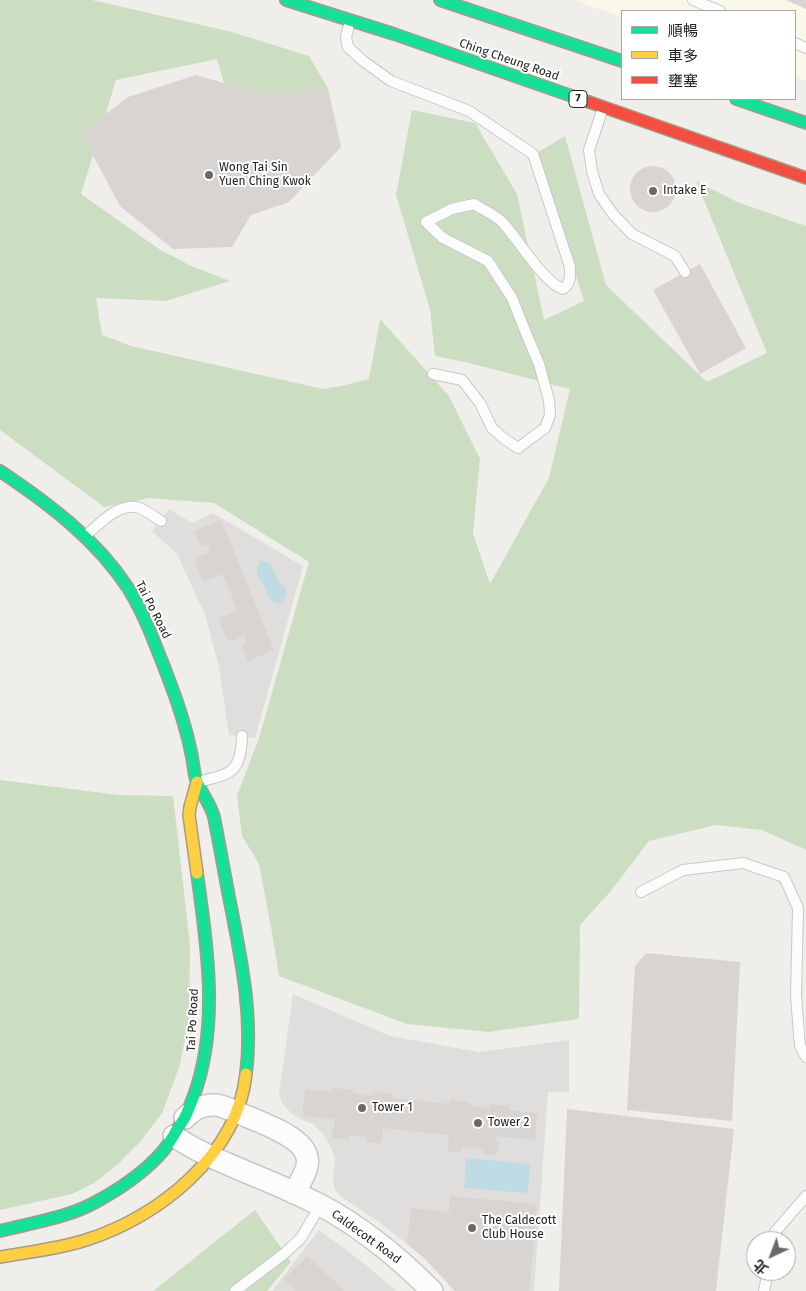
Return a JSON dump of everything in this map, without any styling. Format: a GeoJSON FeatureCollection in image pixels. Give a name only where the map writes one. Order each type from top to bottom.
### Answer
{"type":"FeatureCollection","features":[{"type":"Feature","properties":{"kind":"main road","name":"Ching Cheung Road"},"geometry":{"type":"LineString","coordinates":[[286,0],[350,20],[806,178]]}},
{"type":"Feature","properties":{"kind":"main road"},"geometry":{"type":"LineString","coordinates":[[440,0],[621,61]]}},
{"type":"Feature","properties":{"kind":"main road"},"geometry":{"type":"LineString","coordinates":[[739,100],[806,124]]}},
{"type":"Feature","properties":{"kind":"main road","name":"Tai Po Road"},"geometry":{"type":"LineString","coordinates":[[0,471],[34,494],[84,537],[127,587],[143,617],[163,662],[178,703],[197,782],[213,812],[246,991],[250,1028],[246,1079],[237,1112],[225,1135],[210,1156],[173,1195],[145,1214],[117,1229],[83,1240],[0,1257]]}},
{"type":"Feature","properties":{"kind":"main road","name":"Tai Po Road"},"geometry":{"type":"LineString","coordinates":[[0,1231],[63,1214],[93,1203],[114,1192],[134,1178],[162,1152],[185,1118],[200,1077],[208,1032],[209,1002],[206,940],[189,814],[197,782]]}},
{"type":"Feature","properties":{"kind":"street"},"geometry":{"type":"LineString","coordinates":[[185,1118],[195,1109],[206,1105],[218,1105],[288,1135],[301,1145],[308,1158],[306,1169],[294,1193]]}},
{"type":"Feature","properties":{"kind":"street","name":"Caldecott Road"},"geometry":{"type":"LineString","coordinates":[[174,1136],[197,1150],[294,1193],[352,1224],[384,1247],[432,1291]]}},
{"type":"Feature","properties":{"kind":"lane"},"geometry":{"type":"LineString","coordinates":[[694,0],[718,10]]}},
{"type":"Feature","properties":{"kind":"lane"},"geometry":{"type":"LineString","coordinates":[[350,20],[346,37],[348,47],[363,60],[391,80],[469,111],[533,154],[570,267],[570,281],[567,286],[563,290],[556,287],[537,267],[502,221],[474,204],[452,209],[426,222],[443,238],[488,261],[512,298],[539,364],[549,400],[550,415],[545,428],[518,448],[492,428],[480,403],[462,380],[433,374]]}},
{"type":"Feature","properties":{"kind":"lane"},"geometry":{"type":"LineString","coordinates":[[603,107],[589,150],[592,171],[599,194],[613,214],[632,234],[675,256],[685,272]]}},
{"type":"Feature","properties":{"kind":"lane"},"geometry":{"type":"LineString","coordinates":[[84,537],[119,509],[136,507],[150,513],[161,521]]}},
{"type":"Feature","properties":{"kind":"lane"},"geometry":{"type":"LineString","coordinates":[[197,782],[223,776],[237,765],[242,751],[242,736]]}},
{"type":"Feature","properties":{"kind":"lane"},"geometry":{"type":"LineString","coordinates":[[641,892],[683,870],[743,863],[784,877],[798,908],[796,996],[800,1046],[806,1057]]}},
{"type":"Feature","properties":{"kind":"lane"},"geometry":{"type":"LineString","coordinates":[[776,1231],[806,1196]]}},
{"type":"Feature","properties":{"kind":"lane"},"geometry":{"type":"LineString","coordinates":[[235,1291],[285,1253],[301,1238],[320,1206]]}},
{"type":"Feature","properties":{"kind":"shaded area"},"geometry":{"type":"Polygon","coordinates":[[[573,0],[806,0],[806,81],[796,77],[796,10],[621,10],[621,17],[573,0]]]}},
{"type":"Feature","properties":{"kind":"shaded area"},"geometry":{"type":"Polygon","coordinates":[[[169,509],[192,523],[213,513],[303,566],[255,738],[229,735],[219,667],[205,615],[177,554],[152,531],[169,509]]]}},
{"type":"Feature","properties":{"kind":"shaded area"},"geometry":{"type":"Polygon","coordinates":[[[293,994],[390,1036],[479,1052],[569,1040],[569,1092],[548,1092],[534,1291],[455,1291],[425,1259],[407,1244],[379,1222],[340,1196],[334,1188],[335,1159],[323,1134],[313,1124],[291,1113],[282,1103],[279,1094],[293,994]]]}},
{"type":"Feature","properties":{"kind":"shaded area"},"geometry":{"type":"Polygon","coordinates":[[[319,1230],[361,1261],[397,1291],[272,1291],[319,1230]]]}},
{"type":"Feature","properties":{"kind":"green space"},"geometry":{"type":"Polygon","coordinates":[[[0,0],[92,0],[232,32],[309,56],[328,88],[272,144],[236,125],[217,59],[116,80],[81,194],[159,249],[189,265],[230,281],[166,301],[96,298],[102,335],[131,346],[323,389],[369,379],[380,319],[449,396],[480,459],[473,533],[490,584],[549,478],[570,389],[435,356],[430,309],[396,195],[412,110],[475,123],[517,194],[544,320],[584,301],[537,153],[565,136],[606,285],[707,382],[767,353],[696,181],[737,202],[806,226],[806,850],[762,830],[716,825],[649,841],[611,891],[580,925],[579,1019],[489,1032],[407,1024],[279,976],[259,864],[242,836],[237,796],[259,738],[309,562],[214,503],[149,498],[104,507],[0,430],[0,0]]]}},
{"type":"Feature","properties":{"kind":"green space"},"geometry":{"type":"Polygon","coordinates":[[[0,780],[119,795],[173,796],[190,945],[189,1017],[180,1065],[162,1113],[140,1142],[118,1164],[94,1183],[72,1194],[0,1210],[0,780]]]}},
{"type":"Feature","properties":{"kind":"green space"},"geometry":{"type":"Polygon","coordinates":[[[255,1210],[291,1262],[267,1291],[153,1291],[255,1210]]]}},
{"type":"Feature","properties":{"kind":"water"},"geometry":{"type":"Polygon","coordinates":[[[262,561],[270,563],[280,584],[285,587],[287,595],[279,603],[272,601],[258,576],[257,567],[262,561]]]}},
{"type":"Feature","properties":{"kind":"water"},"geometry":{"type":"Polygon","coordinates":[[[466,1158],[530,1164],[528,1193],[464,1188],[466,1158]]]}},
{"type":"Feature","properties":{"kind":"building"},"geometry":{"type":"Polygon","coordinates":[[[786,0],[806,0],[806,9],[786,0]]]}},
{"type":"Feature","properties":{"kind":"building","name":"Wong Tai Sin Yuen Ching Kwok"},"geometry":{"type":"Polygon","coordinates":[[[196,75],[267,95],[328,88],[341,147],[289,202],[251,215],[232,247],[173,249],[120,206],[81,133],[128,97],[196,75]]]}},
{"type":"Feature","properties":{"kind":"building","name":"Intake E"},"geometry":{"type":"Polygon","coordinates":[[[653,166],[666,170],[672,176],[676,189],[672,202],[666,208],[653,212],[640,208],[634,202],[630,189],[634,176],[640,170],[653,166]]]}},
{"type":"Feature","properties":{"kind":"building"},"geometry":{"type":"Polygon","coordinates":[[[700,264],[746,348],[700,374],[653,290],[700,264]]]}},
{"type":"Feature","properties":{"kind":"building"},"geometry":{"type":"Polygon","coordinates":[[[221,520],[274,650],[248,661],[242,645],[247,643],[244,636],[231,641],[227,639],[219,622],[221,617],[238,611],[223,574],[206,581],[202,579],[195,561],[197,557],[210,552],[207,544],[201,547],[194,531],[221,520]]]}},
{"type":"Feature","properties":{"kind":"building"},"geometry":{"type":"Polygon","coordinates":[[[646,953],[740,962],[732,1121],[627,1110],[635,966],[646,953]]]}},
{"type":"Feature","properties":{"kind":"building"},"geometry":{"type":"Polygon","coordinates":[[[333,1088],[373,1095],[373,1092],[394,1094],[393,1098],[449,1104],[450,1100],[469,1102],[469,1105],[489,1108],[490,1104],[509,1106],[509,1110],[537,1113],[535,1140],[496,1136],[496,1141],[499,1142],[497,1155],[483,1154],[483,1149],[462,1147],[461,1152],[448,1151],[449,1135],[383,1128],[381,1143],[366,1142],[366,1137],[350,1135],[349,1140],[331,1138],[335,1119],[302,1116],[305,1089],[333,1092],[333,1088]]]}},
{"type":"Feature","properties":{"kind":"building"},"geometry":{"type":"Polygon","coordinates":[[[567,1109],[734,1129],[716,1291],[559,1291],[567,1109]]]}},
{"type":"Feature","properties":{"kind":"building","name":"The Caldecott Club House"},"geometry":{"type":"Polygon","coordinates":[[[450,1196],[537,1204],[529,1291],[455,1291],[425,1259],[407,1244],[411,1208],[449,1212],[450,1196]]]}},
{"type":"Feature","properties":{"kind":"building"},"geometry":{"type":"Polygon","coordinates":[[[307,1256],[345,1291],[296,1291],[284,1279],[307,1256]]]}},
{"type":"Feature","properties":{"kind":"traffic: fast"},"geometry":{"type":"LineString","coordinates":[[286,0],[394,34],[589,102]]}},
{"type":"Feature","properties":{"kind":"traffic: fast"},"geometry":{"type":"LineString","coordinates":[[440,0],[621,61]]}},
{"type":"Feature","properties":{"kind":"traffic: fast"},"geometry":{"type":"LineString","coordinates":[[739,100],[806,123]]}},
{"type":"Feature","properties":{"kind":"traffic: fast"},"geometry":{"type":"LineString","coordinates":[[0,471],[53,509],[101,554],[128,588],[151,633],[182,716],[195,776],[214,817],[245,990],[248,1032],[246,1074]]}},
{"type":"Feature","properties":{"kind":"traffic: fast"},"geometry":{"type":"LineString","coordinates":[[0,1231],[72,1213],[113,1192],[132,1180],[156,1159],[184,1119],[201,1071],[209,1015],[207,958],[197,873]]}},
{"type":"Feature","properties":{"kind":"traffic: slow"},"geometry":{"type":"LineString","coordinates":[[197,782],[189,815],[197,873]]}},
{"type":"Feature","properties":{"kind":"traffic: slow"},"geometry":{"type":"LineString","coordinates":[[0,1257],[54,1248],[86,1240],[113,1230],[141,1216],[166,1199],[190,1179],[211,1156],[227,1131],[240,1103],[246,1074]]}},
{"type":"Feature","properties":{"kind":"traffic: jam"},"geometry":{"type":"LineString","coordinates":[[589,102],[806,178]]}},
{"type":"Feature","properties":{"kind":"place","name":"Wong Tai Sin Yuen Ching Kwok"},"geometry":{"type":"Point","coordinates":[209,175]}},
{"type":"Feature","properties":{"kind":"place","name":"Intake E"},"geometry":{"type":"Point","coordinates":[653,191]}},
{"type":"Feature","properties":{"kind":"place","name":"Tower 1"},"geometry":{"type":"Point","coordinates":[362,1108]}},
{"type":"Feature","properties":{"kind":"place","name":"Tower 2"},"geometry":{"type":"Point","coordinates":[478,1123]}},
{"type":"Feature","properties":{"kind":"place","name":"The Caldecott Club House"},"geometry":{"type":"Point","coordinates":[472,1228]}}]}
